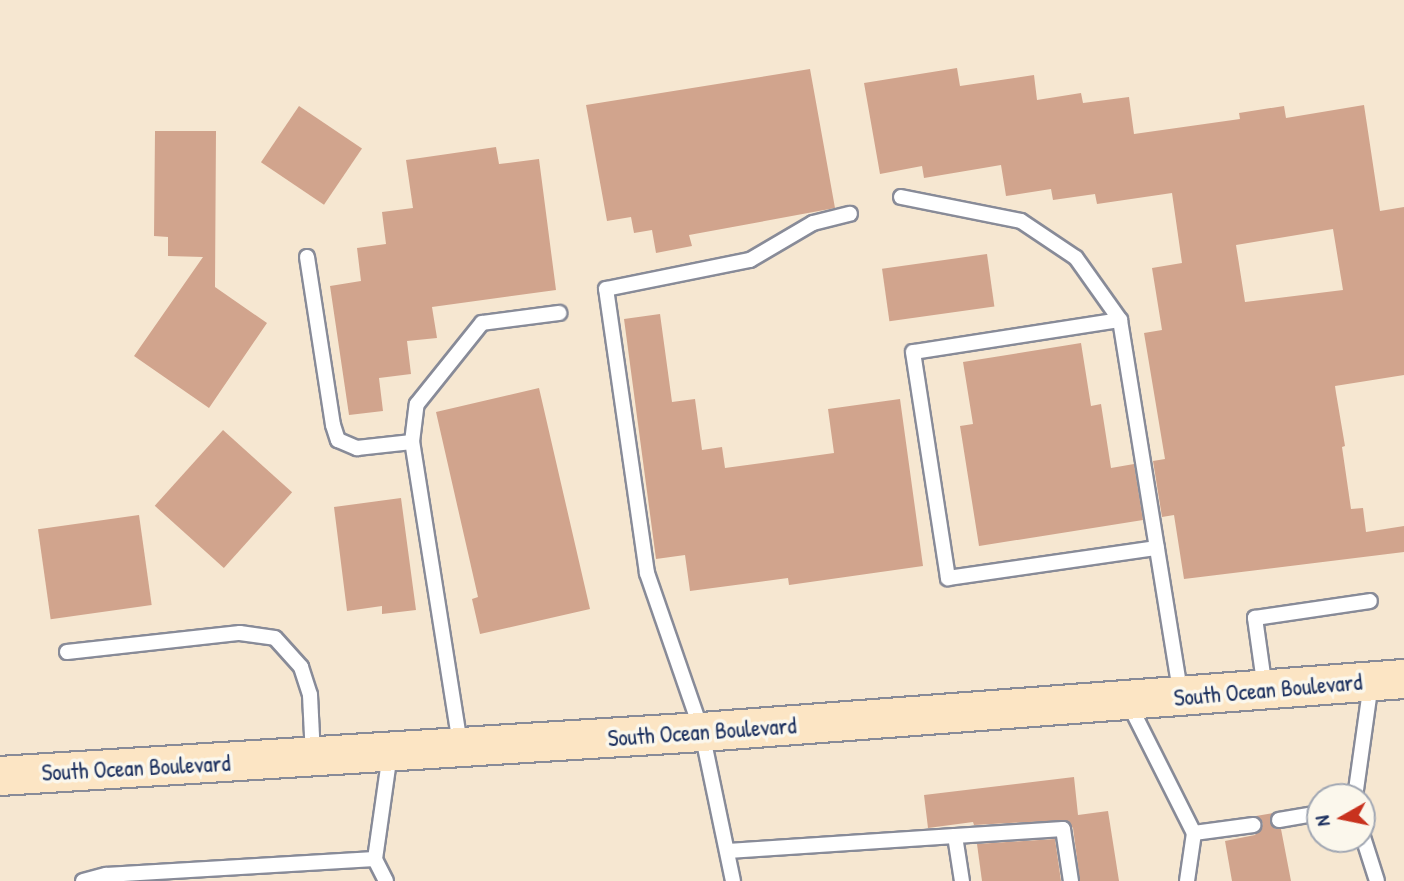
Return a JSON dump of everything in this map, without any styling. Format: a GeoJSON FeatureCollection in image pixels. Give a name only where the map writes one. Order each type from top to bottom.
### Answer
{"type":"FeatureCollection","features":[{"type":"Feature","properties":{"kind":"main road","name":"South Ocean Boulevard"},"geometry":{"type":"LineString","coordinates":[[0,776],[702,733],[1388,680]]}},
{"type":"Feature","properties":{"kind":"lane"},"geometry":{"type":"LineString","coordinates":[[901,197],[1021,221],[1076,258],[1120,320],[1181,697]]}},
{"type":"Feature","properties":{"kind":"lane"},"geometry":{"type":"LineString","coordinates":[[733,881],[702,733],[646,573],[606,289],[750,260],[813,223],[850,214]]}},
{"type":"Feature","properties":{"kind":"lane"},"geometry":{"type":"LineString","coordinates":[[307,257],[333,425],[338,440],[357,448],[412,442]]}},
{"type":"Feature","properties":{"kind":"lane"},"geometry":{"type":"LineString","coordinates":[[461,749],[412,442],[417,404],[482,324],[559,313]]}},
{"type":"Feature","properties":{"kind":"lane"},"geometry":{"type":"LineString","coordinates":[[1120,320],[913,352],[948,578],[1157,548]]}},
{"type":"Feature","properties":{"kind":"lane"},"geometry":{"type":"LineString","coordinates":[[1265,691],[1255,618],[1370,601]]}},
{"type":"Feature","properties":{"kind":"lane"},"geometry":{"type":"LineString","coordinates":[[67,652],[240,633],[275,638],[301,667],[304,676],[310,695],[313,758]]}},
{"type":"Feature","properties":{"kind":"lane"},"geometry":{"type":"LineString","coordinates":[[1359,783],[1388,680]]}},
{"type":"Feature","properties":{"kind":"lane"},"geometry":{"type":"LineString","coordinates":[[1128,701],[1194,832],[1187,881]]}},
{"type":"Feature","properties":{"kind":"lane"},"geometry":{"type":"LineString","coordinates":[[386,881],[375,859],[390,754]]}},
{"type":"Feature","properties":{"kind":"lane"},"geometry":{"type":"LineString","coordinates":[[1279,820],[1306,815]]}},
{"type":"Feature","properties":{"kind":"lane"},"geometry":{"type":"LineString","coordinates":[[1194,832],[1253,825]]}},
{"type":"Feature","properties":{"kind":"lane"},"geometry":{"type":"LineString","coordinates":[[728,851],[1063,829],[1071,881]]}},
{"type":"Feature","properties":{"kind":"lane"},"geometry":{"type":"LineString","coordinates":[[955,836],[962,881]]}},
{"type":"Feature","properties":{"kind":"lane"},"geometry":{"type":"LineString","coordinates":[[1368,853],[1377,881]]}},
{"type":"Feature","properties":{"kind":"lane"},"geometry":{"type":"LineString","coordinates":[[83,881],[106,875],[375,859]]}},
{"type":"Feature","properties":{"kind":"building"},"geometry":{"type":"Polygon","coordinates":[[[957,68],[960,86],[1034,75],[1037,100],[1081,93],[1083,103],[1129,97],[1134,134],[1240,119],[1239,113],[1284,106],[1286,118],[1364,105],[1380,211],[1404,207],[1404,375],[1335,386],[1345,446],[1342,447],[1351,509],[1363,508],[1366,532],[1404,526],[1404,552],[1184,579],[1174,515],[1162,517],[1153,461],[1165,459],[1144,333],[1162,330],[1152,268],[1182,263],[1172,193],[1097,204],[1095,194],[1053,200],[1051,189],[1006,196],[1001,165],[924,178],[922,166],[880,174],[864,83],[957,68]],[[1333,229],[1236,245],[1245,302],[1343,290],[1333,229]]]}},
{"type":"Feature","properties":{"kind":"building"},"geometry":{"type":"Polygon","coordinates":[[[810,69],[835,208],[689,235],[692,246],[656,253],[652,230],[634,233],[631,217],[607,221],[586,105],[810,69]]]}},
{"type":"Feature","properties":{"kind":"building"},"geometry":{"type":"Polygon","coordinates":[[[299,106],[362,148],[324,205],[261,162],[299,106]]]}},
{"type":"Feature","properties":{"kind":"building"},"geometry":{"type":"Polygon","coordinates":[[[155,131],[216,131],[215,287],[267,323],[209,408],[134,356],[203,257],[168,256],[168,237],[154,236],[155,131]]]}},
{"type":"Feature","properties":{"kind":"building"},"geometry":{"type":"Polygon","coordinates":[[[496,147],[499,164],[539,159],[556,290],[432,307],[437,338],[407,341],[411,374],[379,378],[383,411],[349,415],[330,286],[361,281],[357,248],[386,244],[382,212],[413,208],[406,160],[496,147]]]}},
{"type":"Feature","properties":{"kind":"building"},"geometry":{"type":"Polygon","coordinates":[[[987,254],[994,306],[889,321],[882,269],[987,254]]]}},
{"type":"Feature","properties":{"kind":"building"},"geometry":{"type":"Polygon","coordinates":[[[660,314],[672,402],[695,399],[702,450],[722,447],[725,468],[834,453],[828,409],[900,399],[923,566],[789,585],[788,578],[690,591],[685,555],[656,559],[624,319],[660,314]]]}},
{"type":"Feature","properties":{"kind":"building"},"geometry":{"type":"Polygon","coordinates":[[[1081,343],[1091,406],[1101,404],[1111,468],[1134,464],[1143,520],[979,546],[960,426],[973,424],[963,362],[1081,343]]]}},
{"type":"Feature","properties":{"kind":"building"},"geometry":{"type":"Polygon","coordinates":[[[539,388],[590,609],[480,634],[472,599],[478,597],[436,412],[539,388]]]}},
{"type":"Feature","properties":{"kind":"building"},"geometry":{"type":"Polygon","coordinates":[[[223,430],[292,492],[224,568],[155,506],[223,430]]]}},
{"type":"Feature","properties":{"kind":"building"},"geometry":{"type":"Polygon","coordinates":[[[401,498],[416,610],[382,614],[382,606],[347,611],[334,507],[401,498]]]}},
{"type":"Feature","properties":{"kind":"building"},"geometry":{"type":"Polygon","coordinates":[[[139,515],[152,605],[51,619],[38,529],[139,515]]]}},
{"type":"Feature","properties":{"kind":"building"},"geometry":{"type":"Polygon","coordinates":[[[1074,777],[1078,815],[1108,811],[1119,881],[1080,881],[1073,828],[1066,820],[974,825],[973,822],[928,828],[924,795],[1074,777]]]}},
{"type":"Feature","properties":{"kind":"building"},"geometry":{"type":"Polygon","coordinates":[[[1273,813],[1270,822],[1275,829],[1281,829],[1291,881],[1232,881],[1225,841],[1255,835],[1263,824],[1256,816],[1273,813]]]}},
{"type":"Feature","properties":{"kind":"building"},"geometry":{"type":"Polygon","coordinates":[[[1055,839],[1061,881],[982,881],[977,844],[1055,839]]]}}]}
